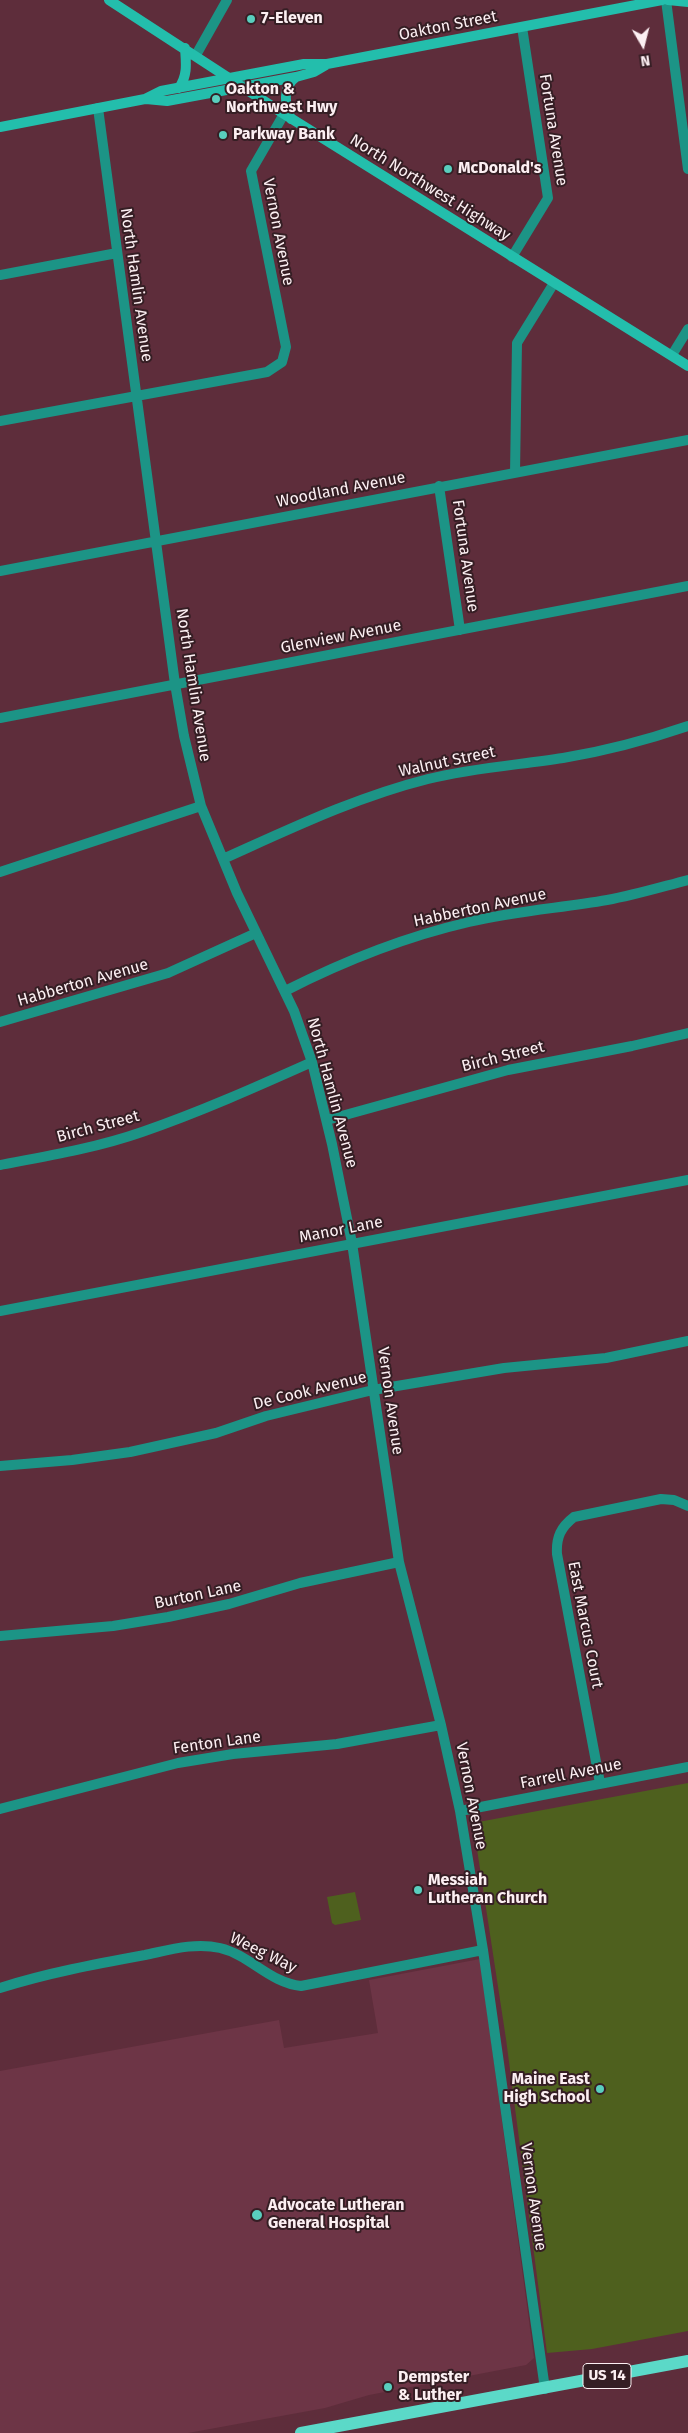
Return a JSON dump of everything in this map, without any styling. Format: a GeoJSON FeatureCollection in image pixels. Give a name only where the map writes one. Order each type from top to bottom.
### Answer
{"type":"FeatureCollection","features":[{"type":"Feature","properties":{"kind":"main road","name":"North Northwest Highway"},"geometry":{"type":"LineString","coordinates":[[109,0],[196,55],[242,87],[688,366]]}},
{"type":"Feature","properties":{"kind":"main road","name":"Oakton Street"},"geometry":{"type":"LineString","coordinates":[[0,127],[145,99],[161,91],[304,64],[327,64],[665,0],[688,2]]}},
{"type":"Feature","properties":{"kind":"main road"},"geometry":{"type":"LineString","coordinates":[[179,88],[185,79],[187,65],[184,48]]}},
{"type":"Feature","properties":{"kind":"main road","name":"Oakton Street"},"geometry":{"type":"LineString","coordinates":[[145,99],[167,101],[296,77],[314,72],[327,64]]}},
{"type":"Feature","properties":{"kind":"main road"},"geometry":{"type":"LineString","coordinates":[[288,116],[286,92],[290,81],[296,77]]}},
{"type":"Feature","properties":{"kind":"main road","name":"US 14"},"geometry":{"type":"LineString","coordinates":[[301,2433],[688,2361]]}},
{"type":"Feature","properties":{"kind":"street"},"geometry":{"type":"LineString","coordinates":[[196,55],[227,0]]}},
{"type":"Feature","properties":{"kind":"street"},"geometry":{"type":"LineString","coordinates":[[665,0],[688,169]]}},
{"type":"Feature","properties":{"kind":"street","name":"Fortuna Avenue"},"geometry":{"type":"LineString","coordinates":[[512,257],[548,198],[522,28]]}},
{"type":"Feature","properties":{"kind":"street","name":"North Hamlin Avenue"},"geometry":{"type":"LineString","coordinates":[[98,108],[175,684],[184,736],[201,806],[256,933],[285,991],[312,1062],[327,1120],[352,1244]]}},
{"type":"Feature","properties":{"kind":"street","name":"Vernon Avenue"},"geometry":{"type":"LineString","coordinates":[[136,395],[267,372],[282,362],[286,347],[251,171],[288,116]]}},
{"type":"Feature","properties":{"kind":"street"},"geometry":{"type":"LineString","coordinates":[[0,275],[117,253]]}},
{"type":"Feature","properties":{"kind":"street"},"geometry":{"type":"LineString","coordinates":[[515,472],[517,343],[554,282]]}},
{"type":"Feature","properties":{"kind":"street"},"geometry":{"type":"LineString","coordinates":[[672,355],[688,330]]}},
{"type":"Feature","properties":{"kind":"street"},"geometry":{"type":"LineString","coordinates":[[0,421],[136,395]]}},
{"type":"Feature","properties":{"kind":"street","name":"Woodland Avenue"},"geometry":{"type":"LineString","coordinates":[[0,570],[688,440]]}},
{"type":"Feature","properties":{"kind":"street","name":"Fortuna Avenue"},"geometry":{"type":"LineString","coordinates":[[440,486],[460,630]]}},
{"type":"Feature","properties":{"kind":"street","name":"Glenview Avenue"},"geometry":{"type":"LineString","coordinates":[[0,718],[688,586]]}},
{"type":"Feature","properties":{"kind":"street","name":"Walnut Street"},"geometry":{"type":"LineString","coordinates":[[223,859],[340,807],[426,779],[480,768],[538,762],[605,750],[688,726]]}},
{"type":"Feature","properties":{"kind":"street"},"geometry":{"type":"LineString","coordinates":[[0,872],[201,806]]}},
{"type":"Feature","properties":{"kind":"street","name":"Habberton Avenue"},"geometry":{"type":"LineString","coordinates":[[285,991],[344,963],[422,934],[511,914],[606,900],[688,880]]}},
{"type":"Feature","properties":{"kind":"street","name":"Habberton Avenue"},"geometry":{"type":"LineString","coordinates":[[0,1022],[168,973],[256,933]]}},
{"type":"Feature","properties":{"kind":"street","name":"Birch Street"},"geometry":{"type":"LineString","coordinates":[[327,1120],[508,1070],[688,1033]]}},
{"type":"Feature","properties":{"kind":"street","name":"Birch Street"},"geometry":{"type":"LineString","coordinates":[[0,1165],[68,1152],[140,1133],[312,1062]]}},
{"type":"Feature","properties":{"kind":"street","name":"Manor Lane"},"geometry":{"type":"LineString","coordinates":[[0,1311],[688,1180]]}},
{"type":"Feature","properties":{"kind":"street","name":"Vernon Avenue"},"geometry":{"type":"LineString","coordinates":[[352,1244],[399,1562],[441,1724],[460,1811],[483,1950],[545,2389]]}},
{"type":"Feature","properties":{"kind":"street","name":"De Cook Avenue"},"geometry":{"type":"LineString","coordinates":[[0,1466],[72,1460],[160,1446],[216,1433],[266,1416],[373,1390],[504,1368],[606,1358],[688,1341]]}},
{"type":"Feature","properties":{"kind":"street","name":"East Marcus Court"},"geometry":{"type":"LineString","coordinates":[[600,1783],[556,1541],[566,1524],[574,1517],[661,1499],[674,1500],[688,1506]]}},
{"type":"Feature","properties":{"kind":"street","name":"Burton Lane"},"geometry":{"type":"LineString","coordinates":[[0,1636],[113,1626],[168,1617],[229,1604],[300,1583],[399,1562]]}},
{"type":"Feature","properties":{"kind":"street","name":"Fenton Lane"},"geometry":{"type":"LineString","coordinates":[[0,1810],[178,1763],[233,1754],[337,1744],[441,1724]]}},
{"type":"Feature","properties":{"kind":"street","name":"Farrell Avenue"},"geometry":{"type":"LineString","coordinates":[[460,1811],[688,1767]]}},
{"type":"Feature","properties":{"kind":"street","name":"Weeg Way"},"geometry":{"type":"LineString","coordinates":[[0,1988],[79,1967],[199,1946],[230,1950],[254,1962],[282,1982],[301,1986],[483,1950]]}},
{"type":"Feature","properties":{"kind":"shaded area","name":"Advocate Lutheran General Hospital"},"geometry":{"type":"Polygon","coordinates":[[[480,1959],[534,2358],[526,2365],[369,2395],[325,2408],[188,2433],[0,2433],[0,2071],[279,2020],[284,2048],[378,2033],[369,1980],[480,1959]]]}},
{"type":"Feature","properties":{"kind":"green space","name":"Maine East High School"},"geometry":{"type":"Polygon","coordinates":[[[688,1783],[688,2331],[592,2349],[547,2353],[506,2039],[473,1823],[688,1783]]]}},
{"type":"Feature","properties":{"kind":"green space"},"geometry":{"type":"Polygon","coordinates":[[[355,1892],[361,1920],[335,1925],[332,1923],[327,1897],[355,1892]]]}},
{"type":"Feature","properties":{"kind":"place","name":"7-Eleven"},"geometry":{"type":"Point","coordinates":[251,19]}},
{"type":"Feature","properties":{"kind":"place","name":"Oakton & Northwest Hwy"},"geometry":{"type":"Point","coordinates":[216,99]}},
{"type":"Feature","properties":{"kind":"place","name":"Parkway Bank"},"geometry":{"type":"Point","coordinates":[223,135]}},
{"type":"Feature","properties":{"kind":"place","name":"McDonald's"},"geometry":{"type":"Point","coordinates":[448,169]}},
{"type":"Feature","properties":{"kind":"place","name":"Messiah Lutheran Church"},"geometry":{"type":"Point","coordinates":[418,1890]}},
{"type":"Feature","properties":{"kind":"place","name":"Maine East High School"},"geometry":{"type":"Point","coordinates":[600,2089]}},
{"type":"Feature","properties":{"kind":"place","name":"Advocate Lutheran General Hospital"},"geometry":{"type":"Point","coordinates":[257,2215]}},
{"type":"Feature","properties":{"kind":"place","name":"Dempster & Luther"},"geometry":{"type":"Point","coordinates":[388,2387]}}]}
